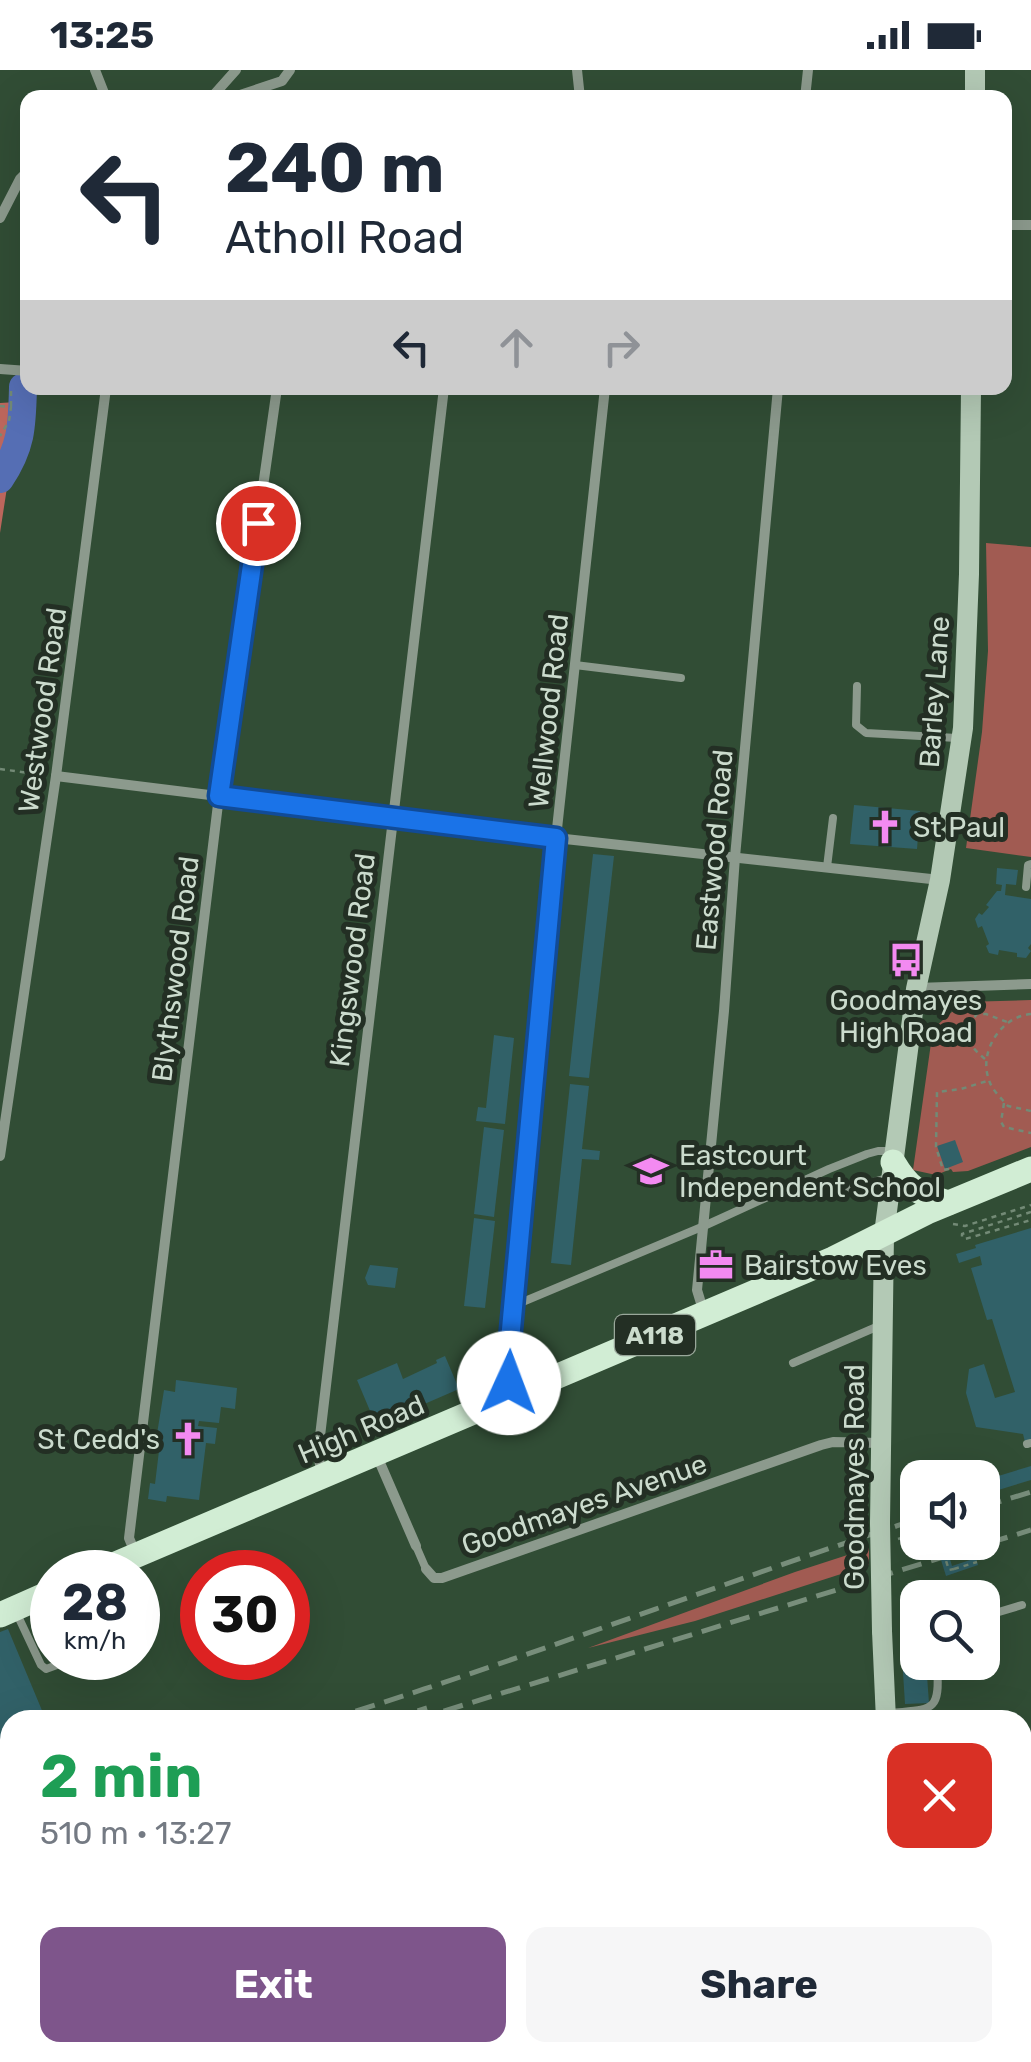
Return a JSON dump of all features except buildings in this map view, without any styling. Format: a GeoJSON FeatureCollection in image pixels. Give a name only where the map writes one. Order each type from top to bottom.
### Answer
{"type":"FeatureCollection","features":[{"type":"Feature","properties":{"kind":"main road","name":"Barley Lane"},"geometry":{"type":"LineString","coordinates":[[884,1234],[916,988],[940,880],[962,738],[971,395]]}},
{"type":"Feature","properties":{"kind":"main road"},"geometry":{"type":"LineString","coordinates":[[893,1163],[913,1189],[948,1214]]}},
{"type":"Feature","properties":{"kind":"main road","name":"High Road"},"geometry":{"type":"LineString","coordinates":[[151,1550],[884,1234],[948,1214],[1031,1170]]}},
{"type":"Feature","properties":{"kind":"main road","name":"Goodmayes Road"},"geometry":{"type":"LineString","coordinates":[[884,1234],[880,1522],[886,1710]]}},
{"type":"Feature","properties":{"kind":"street"},"geometry":{"type":"LineString","coordinates":[[217,90],[236,70]]}},
{"type":"Feature","properties":{"kind":"street"},"geometry":{"type":"LineString","coordinates":[[255,90],[282,81],[290,70]]}},
{"type":"Feature","properties":{"kind":"street"},"geometry":{"type":"LineString","coordinates":[[0,218],[20,179]]}},
{"type":"Feature","properties":{"kind":"street","name":"Westwood Road"},"geometry":{"type":"LineString","coordinates":[[0,1156],[56,776],[105,395]]}},
{"type":"Feature","properties":{"kind":"street","name":"Blythswood Road"},"geometry":{"type":"LineString","coordinates":[[134,1550],[129,1538],[131,1516],[219,796],[276,395]]}},
{"type":"Feature","properties":{"kind":"street","name":"Kingswood Road"},"geometry":{"type":"LineString","coordinates":[[322,1478],[320,1434],[443,395]]}},
{"type":"Feature","properties":{"kind":"street","name":"Wellwood Road"},"geometry":{"type":"LineString","coordinates":[[514,1396],[507,1373],[556,838],[604,395]]}},
{"type":"Feature","properties":{"kind":"street","name":"Eastwood Road"},"geometry":{"type":"LineString","coordinates":[[704,1314],[697,1290],[777,395]]}},
{"type":"Feature","properties":{"kind":"street"},"geometry":{"type":"LineString","coordinates":[[56,776],[391,819],[940,880]]}},
{"type":"Feature","properties":{"kind":"street"},"geometry":{"type":"LineString","coordinates":[[916,988],[1031,984]]}},
{"type":"Feature","properties":{"kind":"street","name":"Goodmayes Avenue"},"geometry":{"type":"LineString","coordinates":[[426,1569],[434,1578],[442,1578],[822,1445],[881,1443]]}},
{"type":"Feature","properties":{"kind":"street","name":"Goodmayes Avenue"},"geometry":{"type":"LineString","coordinates":[[376,1455],[416,1546]]}},
{"type":"Feature","properties":{"kind":"lane"},"geometry":{"type":"LineString","coordinates":[[575,665],[682,678]]}},
{"type":"Feature","properties":{"kind":"lane"},"geometry":{"type":"LineString","coordinates":[[858,686],[856,726],[866,733],[962,738]]}},
{"type":"Feature","properties":{"kind":"lane"},"geometry":{"type":"LineString","coordinates":[[827,867],[833,818]]}},
{"type":"Feature","properties":{"kind":"lane"},"geometry":{"type":"LineString","coordinates":[[1026,887],[1031,864]]}},
{"type":"Feature","properties":{"kind":"lane"},"geometry":{"type":"LineString","coordinates":[[514,1306],[867,1154],[878,1151],[893,1163],[819,1197]]}},
{"type":"Feature","properties":{"kind":"lane"},"geometry":{"type":"LineString","coordinates":[[792,1362],[882,1324]]}},
{"type":"Feature","properties":{"kind":"lane","name":"Goodmayes Avenue"},"geometry":{"type":"LineString","coordinates":[[416,1546],[426,1569]]}},
{"type":"Feature","properties":{"kind":"lane"},"geometry":{"type":"LineString","coordinates":[[1000,1611],[1022,1604]]}},
{"type":"Feature","properties":{"kind":"lane"},"geometry":{"type":"LineString","coordinates":[[921,1710],[938,1697],[937,1680]]}},
{"type":"Feature","properties":{"kind":"path"},"geometry":{"type":"LineString","coordinates":[[0,436],[10,421],[11,389]]}},
{"type":"Feature","properties":{"kind":"path"},"geometry":{"type":"LineString","coordinates":[[0,406],[11,407]]}},
{"type":"Feature","properties":{"kind":"path"},"geometry":{"type":"LineString","coordinates":[[0,769],[56,776]]}},
{"type":"Feature","properties":{"kind":"path"},"geometry":{"type":"LineString","coordinates":[[986,1060],[972,1049],[967,1035],[970,1022],[978,1014],[986,1014],[1008,1022]]}},
{"type":"Feature","properties":{"kind":"path"},"geometry":{"type":"LineString","coordinates":[[1031,1014],[1019,1015],[1000,1029],[986,1054],[989,1080],[1008,1106],[1031,1110]]}},
{"type":"Feature","properties":{"kind":"path"},"geometry":{"type":"LineString","coordinates":[[948,1169],[943,1170],[936,1147],[937,1092],[989,1080]]}},
{"type":"Feature","properties":{"kind":"path"},"geometry":{"type":"LineString","coordinates":[[1004,1101],[1004,1127],[1031,1133]]}},
{"type":"Feature","properties":{"kind":"path"},"geometry":{"type":"LineString","coordinates":[[948,1214],[965,1226],[1031,1206]]}},
{"type":"Feature","properties":{"kind":"path"},"geometry":{"type":"LineString","coordinates":[[1031,1212],[962,1237],[1031,1220]]}},
{"type":"Feature","properties":{"kind":"path"},"geometry":{"type":"LineString","coordinates":[[946,1560],[949,1570],[977,1562]]}},
{"type":"Feature","properties":{"kind":"shaded area"},"geometry":{"type":"Polygon","coordinates":[[[17,402],[12,471],[0,533],[0,403],[17,402]]]}},
{"type":"Feature","properties":{"kind":"shaded area"},"geometry":{"type":"Polygon","coordinates":[[[986,543],[1031,547],[1031,857],[966,848],[982,732],[988,651],[986,543]]]}},
{"type":"Feature","properties":{"kind":"shaded area"},"geometry":{"type":"Polygon","coordinates":[[[1031,1000],[1031,1147],[968,1171],[951,1169],[936,1175],[913,1170],[933,1029],[963,1002],[1031,1000]]]}},
{"type":"Feature","properties":{"kind":"shaded area"},"geometry":{"type":"Polygon","coordinates":[[[869,1548],[869,1565],[695,1621],[588,1648],[795,1572],[869,1548]]]}},
{"type":"Feature","properties":{"kind":"waterway"},"geometry":{"type":"LineString","coordinates":[[0,479],[19,435],[23,395]]}},
{"type":"Feature","properties":{"kind":"railway"},"geometry":{"type":"LineString","coordinates":[[1000,1501],[1031,1492]]}},
{"type":"Feature","properties":{"kind":"railway"},"geometry":{"type":"LineString","coordinates":[[358,1710],[900,1525]]}},
{"type":"Feature","properties":{"kind":"railway"},"geometry":{"type":"LineString","coordinates":[[447,1710],[1031,1530]]}},
{"type":"Feature","properties":{"kind":"railway"},"geometry":{"type":"LineString","coordinates":[[421,1710],[427,1708]]}},
{"type":"Feature","properties":{"kind":"place","name":"St Paul"},"geometry":{"type":"Point","coordinates":[885,827]}},
{"type":"Feature","properties":{"kind":"place","name":"Goodmayes High Road"},"geometry":{"type":"Point","coordinates":[906,960]}},
{"type":"Feature","properties":{"kind":"place","name":"Eastcourt Independent School"},"geometry":{"type":"Point","coordinates":[651,1171]}},
{"type":"Feature","properties":{"kind":"place","name":"Bairstow Eves"},"geometry":{"type":"Point","coordinates":[716,1265]}},
{"type":"Feature","properties":{"kind":"place","name":"St Cedd's"},"geometry":{"type":"Point","coordinates":[188,1439]}},
{"type":"Feature","properties":{"kind":"route"},"geometry":{"type":"LineString","coordinates":[[258,523],[219,796],[556,838],[509,1383]]}}]}
